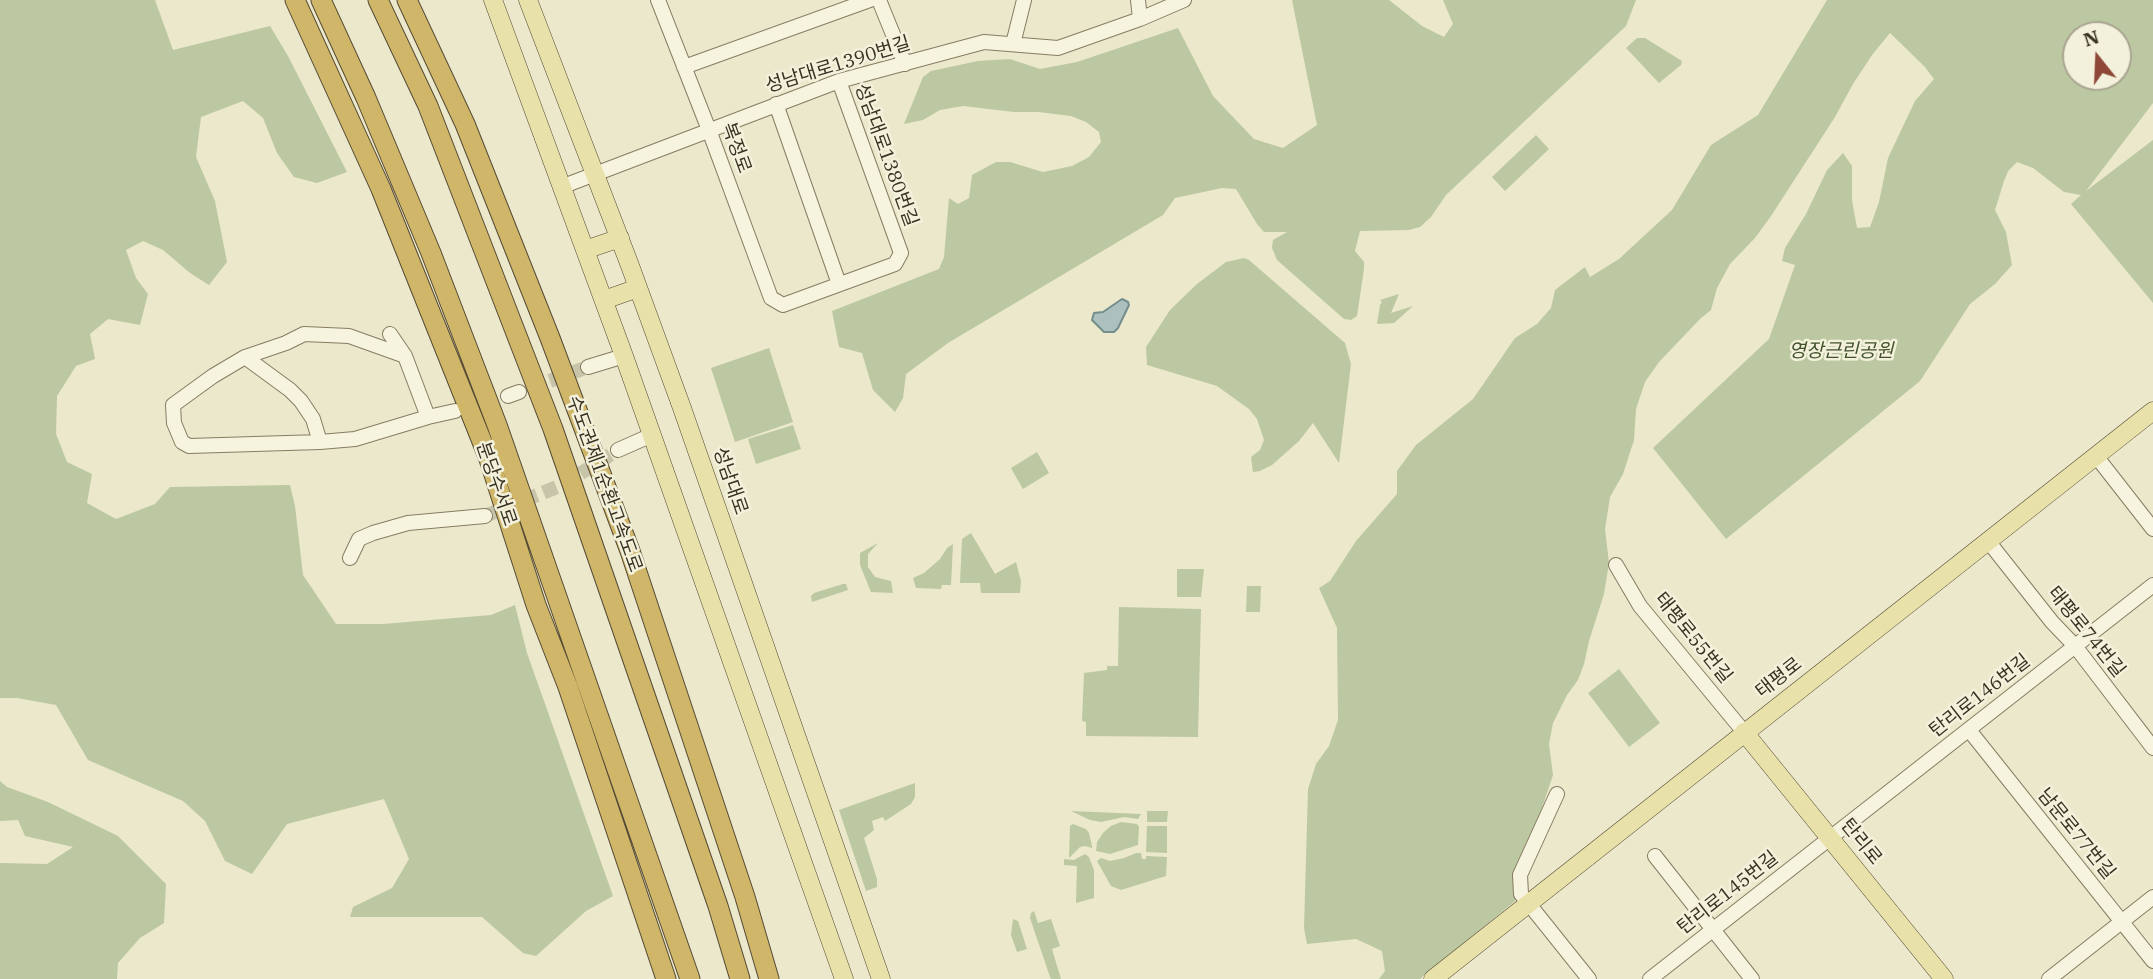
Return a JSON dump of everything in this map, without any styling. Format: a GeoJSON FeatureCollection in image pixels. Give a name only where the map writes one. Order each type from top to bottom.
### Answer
{"type":"FeatureCollection","features":[{"type":"Feature","properties":{"kind":"highway","name":"분당수서로"},"geometry":{"type":"LineString","coordinates":[[295,0],[381,189],[489,459],[536,605],[568,687],[666,979]]}},
{"type":"Feature","properties":{"kind":"highway","name":"분당수서로"},"geometry":{"type":"LineString","coordinates":[[321,0],[366,98],[431,253],[497,425],[690,979]]}},
{"type":"Feature","properties":{"kind":"highway","name":"수도권제1순환고속도로"},"geometry":{"type":"LineString","coordinates":[[377,0],[428,106],[553,429],[718,906],[740,979]]}},
{"type":"Feature","properties":{"kind":"highway","name":"수도권제1순환고속도로"},"geometry":{"type":"LineString","coordinates":[[407,0],[465,124],[550,338],[630,551],[745,897],[769,979]]}},
{"type":"Feature","properties":{"kind":"main road"},"geometry":{"type":"LineString","coordinates":[[493,0],[604,300],[844,979]]}},
{"type":"Feature","properties":{"kind":"main road","name":"성남대로"},"geometry":{"type":"LineString","coordinates":[[528,0],[620,238],[881,979]]}},
{"type":"Feature","properties":{"kind":"main road"},"geometry":{"type":"LineString","coordinates":[[585,250],[620,238]]}},
{"type":"Feature","properties":{"kind":"main road"},"geometry":{"type":"LineString","coordinates":[[604,300],[638,288]]}},
{"type":"Feature","properties":{"kind":"main road","name":"태평로"},"geometry":{"type":"LineString","coordinates":[[1433,979],[2153,411]]}},
{"type":"Feature","properties":{"kind":"main road","name":"탄리로"},"geometry":{"type":"LineString","coordinates":[[1744,732],[1944,979]]}},
{"type":"Feature","properties":{"kind":"street"},"geometry":{"type":"LineString","coordinates":[[684,67],[870,0]]}},
{"type":"Feature","properties":{"kind":"street"},"geometry":{"type":"LineString","coordinates":[[879,0],[905,64]]}},
{"type":"Feature","properties":{"kind":"street"},"geometry":{"type":"LineString","coordinates":[[1013,44],[1024,0]]}},
{"type":"Feature","properties":{"kind":"street"},"geometry":{"type":"LineString","coordinates":[[1138,0],[1140,19]]}},
{"type":"Feature","properties":{"kind":"street","name":"성남대로1390번길"},"geometry":{"type":"LineString","coordinates":[[561,187],[839,81],[984,42],[1058,48],[1184,0]]}},
{"type":"Feature","properties":{"kind":"street","name":"복정로"},"geometry":{"type":"LineString","coordinates":[[662,1],[771,298],[783,305]]}},
{"type":"Feature","properties":{"kind":"street","name":"성남대로1380번길"},"geometry":{"type":"LineString","coordinates":[[783,305],[895,264],[901,254],[839,81]]}},
{"type":"Feature","properties":{"kind":"street"},"geometry":{"type":"LineString","coordinates":[[776,104],[839,284]]}},
{"type":"Feature","properties":{"kind":"street"},"geometry":{"type":"LineString","coordinates":[[405,356],[349,336],[304,334],[286,343],[245,356],[213,376],[173,405],[174,423],[181,442],[189,446],[320,442],[355,439],[455,411]]}},
{"type":"Feature","properties":{"kind":"street"},"geometry":{"type":"LineString","coordinates":[[390,334],[405,356],[428,417]]}},
{"type":"Feature","properties":{"kind":"street"},"geometry":{"type":"LineString","coordinates":[[245,356],[301,401],[313,419],[320,442]]}},
{"type":"Feature","properties":{"kind":"street"},"geometry":{"type":"LineString","coordinates":[[588,367],[624,356]]}},
{"type":"Feature","properties":{"kind":"street"},"geometry":{"type":"LineString","coordinates":[[618,450],[652,435]]}},
{"type":"Feature","properties":{"kind":"street"},"geometry":{"type":"LineString","coordinates":[[2096,456],[2153,529]]}},
{"type":"Feature","properties":{"kind":"street"},"geometry":{"type":"LineString","coordinates":[[350,558],[359,539],[373,533],[408,523],[485,516]]}},
{"type":"Feature","properties":{"kind":"street","name":"태평로74번길"},"geometry":{"type":"LineString","coordinates":[[1988,541],[2052,622],[2075,646],[2153,748]]}},
{"type":"Feature","properties":{"kind":"street","name":"태평로55번길"},"geometry":{"type":"LineString","coordinates":[[1616,565],[1640,606],[1744,732]]}},
{"type":"Feature","properties":{"kind":"street","name":"탄리로146번길"},"geometry":{"type":"LineString","coordinates":[[1831,838],[2153,585]]}},
{"type":"Feature","properties":{"kind":"street","name":"남문로77번길"},"geometry":{"type":"LineString","coordinates":[[1969,730],[2153,961]]}},
{"type":"Feature","properties":{"kind":"street"},"geometry":{"type":"LineString","coordinates":[[1557,794],[1520,875],[1521,894],[1588,979]]}},
{"type":"Feature","properties":{"kind":"street","name":"탄리로145번길"},"geometry":{"type":"LineString","coordinates":[[1650,979],[1831,838]]}},
{"type":"Feature","properties":{"kind":"street"},"geometry":{"type":"LineString","coordinates":[[1655,856],[1752,979]]}},
{"type":"Feature","properties":{"kind":"street"},"geometry":{"type":"LineString","coordinates":[[2049,979],[2153,897]]}},
{"type":"Feature","properties":{"kind":"green space"},"geometry":{"type":"Polygon","coordinates":[[[0,0],[155,0],[173,50],[270,26],[288,56],[347,172],[317,183],[294,177],[277,153],[263,118],[243,101],[201,117],[196,157],[215,201],[227,262],[209,285],[163,250],[143,241],[126,250],[136,278],[148,294],[140,325],[108,319],[90,334],[95,359],[76,366],[57,396],[56,434],[67,462],[92,474],[87,503],[116,519],[155,504],[170,487],[290,485],[303,575],[336,624],[383,624],[491,615],[515,605],[527,653],[613,896],[586,911],[536,956],[523,953],[482,917],[350,917],[353,907],[392,888],[409,859],[384,799],[287,824],[252,874],[225,861],[205,821],[183,801],[88,760],[56,705],[17,698],[0,698],[0,0]]]}},
{"type":"Feature","properties":{"kind":"green space"},"geometry":{"type":"Polygon","coordinates":[[[1292,0],[1389,0],[1422,26],[1444,37],[1453,24],[1443,0],[1636,0],[1626,26],[1446,195],[1431,217],[1420,227],[1409,230],[1360,231],[1355,251],[1364,262],[1364,269],[1357,316],[1351,320],[1344,319],[1277,260],[1272,248],[1273,240],[1287,232],[1264,232],[1236,189],[1222,188],[1175,198],[1163,215],[948,343],[906,374],[903,398],[895,412],[873,390],[862,353],[839,347],[832,311],[939,269],[944,257],[949,198],[958,204],[969,198],[972,175],[996,162],[1010,162],[1043,172],[1072,166],[1089,157],[1101,142],[1099,132],[1086,122],[1071,116],[1038,112],[963,106],[940,110],[923,120],[904,124],[923,77],[931,71],[978,61],[1010,59],[1040,69],[1077,62],[1178,28],[1213,96],[1254,139],[1283,148],[1317,125],[1292,0]]]}},
{"type":"Feature","properties":{"kind":"green space","name":"영장근린공원"},"geometry":{"type":"Polygon","coordinates":[[[1827,0],[2153,0],[2153,103],[2086,191],[2153,140],[2153,303],[2071,204],[2081,195],[2064,192],[2033,168],[2017,162],[2008,171],[1995,210],[2006,232],[2012,265],[1995,284],[1970,304],[1920,381],[1726,539],[1653,448],[1769,339],[1795,265],[1782,261],[1785,248],[1806,214],[1827,170],[1843,153],[1852,166],[1852,200],[1857,228],[1870,227],[1879,202],[1888,158],[1915,101],[1934,79],[1890,33],[1853,84],[1835,117],[1771,216],[1755,238],[1730,264],[1717,288],[1711,310],[1659,362],[1645,382],[1636,409],[1634,440],[1623,474],[1610,497],[1605,529],[1609,563],[1604,594],[1578,680],[1553,723],[1549,744],[1553,775],[1538,820],[1515,869],[1515,901],[1420,979],[1379,979],[1385,971],[1382,951],[1356,939],[1307,944],[1304,928],[1308,789],[1316,764],[1329,746],[1338,720],[1337,628],[1319,588],[1330,581],[1356,541],[1397,494],[1397,471],[1416,445],[1473,399],[1515,338],[1537,324],[1551,308],[1555,290],[1585,267],[1590,277],[1619,259],[1672,210],[1711,145],[1758,115],[1827,0]]]}},
{"type":"Feature","properties":{"kind":"green space"},"geometry":{"type":"Polygon","coordinates":[[[1637,38],[1645,38],[1682,61],[1681,65],[1659,83],[1626,48],[1637,38]]]}},
{"type":"Feature","properties":{"kind":"green space"},"geometry":{"type":"Polygon","coordinates":[[[1536,135],[1549,149],[1505,191],[1492,177],[1536,135]]]}},
{"type":"Feature","properties":{"kind":"green space"},"geometry":{"type":"Polygon","coordinates":[[[1244,258],[1345,343],[1351,364],[1339,463],[1313,423],[1299,441],[1272,465],[1253,472],[1251,457],[1260,450],[1264,440],[1257,419],[1249,409],[1217,386],[1147,365],[1146,347],[1170,310],[1197,284],[1226,262],[1244,258]]]}},
{"type":"Feature","properties":{"kind":"green space"},"geometry":{"type":"Polygon","coordinates":[[[1399,294],[1391,313],[1413,306],[1394,323],[1377,324],[1382,302],[1380,300],[1399,294]]]}},
{"type":"Feature","properties":{"kind":"green space"},"geometry":{"type":"Polygon","coordinates":[[[769,348],[793,422],[735,442],[711,368],[769,348]]]}},
{"type":"Feature","properties":{"kind":"green space"},"geometry":{"type":"Polygon","coordinates":[[[793,425],[801,449],[756,464],[748,439],[793,425]]]}},
{"type":"Feature","properties":{"kind":"green space"},"geometry":{"type":"Polygon","coordinates":[[[1037,452],[1049,473],[1023,489],[1011,468],[1037,452]]]}},
{"type":"Feature","properties":{"kind":"green space"},"geometry":{"type":"Polygon","coordinates":[[[971,533],[995,574],[1016,562],[1021,581],[1020,593],[981,593],[980,583],[960,583],[962,539],[971,533]]]}},
{"type":"Feature","properties":{"kind":"green space"},"geometry":{"type":"Polygon","coordinates":[[[878,543],[868,554],[868,567],[875,577],[891,581],[893,593],[871,592],[860,565],[860,553],[878,543]]]}},
{"type":"Feature","properties":{"kind":"green space"},"geometry":{"type":"Polygon","coordinates":[[[953,544],[951,585],[942,585],[941,589],[916,588],[913,578],[924,573],[953,544]]]}},
{"type":"Feature","properties":{"kind":"green space"},"geometry":{"type":"Polygon","coordinates":[[[1177,569],[1204,569],[1201,597],[1177,597],[1177,569]]]}},
{"type":"Feature","properties":{"kind":"green space"},"geometry":{"type":"Polygon","coordinates":[[[846,584],[848,590],[812,602],[811,596],[814,593],[846,584]]]}},
{"type":"Feature","properties":{"kind":"green space"},"geometry":{"type":"Polygon","coordinates":[[[1247,586],[1261,586],[1260,612],[1246,612],[1247,586]]]}},
{"type":"Feature","properties":{"kind":"green space"},"geometry":{"type":"Polygon","coordinates":[[[1119,607],[1201,609],[1198,737],[1086,736],[1086,722],[1082,721],[1084,673],[1107,670],[1107,666],[1118,666],[1119,607]]]}},
{"type":"Feature","properties":{"kind":"green space"},"geometry":{"type":"Polygon","coordinates":[[[1619,669],[1660,723],[1629,747],[1588,693],[1619,669]]]}},
{"type":"Feature","properties":{"kind":"green space"},"geometry":{"type":"Polygon","coordinates":[[[0,781],[7,787],[48,802],[118,836],[166,884],[164,923],[140,938],[118,963],[117,979],[0,979],[0,863],[47,864],[73,847],[25,836],[18,820],[0,821],[0,781]]]}},
{"type":"Feature","properties":{"kind":"green space"},"geometry":{"type":"Polygon","coordinates":[[[915,783],[915,797],[911,804],[885,821],[883,817],[872,821],[874,830],[864,838],[877,879],[877,887],[866,891],[839,810],[915,783]]]}},
{"type":"Feature","properties":{"kind":"green space"},"geometry":{"type":"Polygon","coordinates":[[[1071,811],[1141,814],[1138,819],[1124,817],[1101,822],[1071,811]]]}},
{"type":"Feature","properties":{"kind":"green space"},"geometry":{"type":"Polygon","coordinates":[[[1147,811],[1168,811],[1167,822],[1147,822],[1147,811]]]}},
{"type":"Feature","properties":{"kind":"green space"},"geometry":{"type":"Polygon","coordinates":[[[1121,822],[1137,824],[1138,845],[1110,854],[1096,851],[1097,842],[1103,833],[1121,822]]]}},
{"type":"Feature","properties":{"kind":"green space"},"geometry":{"type":"Polygon","coordinates":[[[1073,824],[1086,829],[1092,848],[1080,847],[1069,858],[1070,826],[1073,824]]]}},
{"type":"Feature","properties":{"kind":"green space"},"geometry":{"type":"Polygon","coordinates":[[[1147,826],[1167,826],[1167,853],[1146,852],[1147,826]]]}},
{"type":"Feature","properties":{"kind":"green space"},"geometry":{"type":"Polygon","coordinates":[[[1141,853],[1142,859],[1146,859],[1146,856],[1167,857],[1166,876],[1121,890],[1111,886],[1097,861],[1101,858],[1110,861],[1141,853]]]}},
{"type":"Feature","properties":{"kind":"green space"},"geometry":{"type":"Polygon","coordinates":[[[1085,854],[1094,870],[1094,898],[1076,903],[1077,866],[1064,865],[1064,859],[1074,860],[1085,854]]]}},
{"type":"Feature","properties":{"kind":"green space"},"geometry":{"type":"Polygon","coordinates":[[[1034,911],[1038,923],[1051,919],[1060,946],[1052,949],[1061,979],[1051,979],[1049,974],[1030,918],[1034,911]]]}},
{"type":"Feature","properties":{"kind":"green space"},"geometry":{"type":"Polygon","coordinates":[[[1013,919],[1018,921],[1027,949],[1017,952],[1011,935],[1013,919]]]}},
{"type":"Feature","properties":{"kind":"shaded area"},"geometry":{"type":"Polygon","coordinates":[[[1122,299],[1129,305],[1118,328],[1114,332],[1104,332],[1092,320],[1094,313],[1103,312],[1122,299]]]}},
{"type":"Feature","properties":{"kind":"tunnel"},"geometry":{"type":"LineString","coordinates":[[530,388],[588,367]]}},
{"type":"Feature","properties":{"kind":"tunnel"},"geometry":{"type":"LineString","coordinates":[[485,516],[562,485],[618,450]]}}]}
